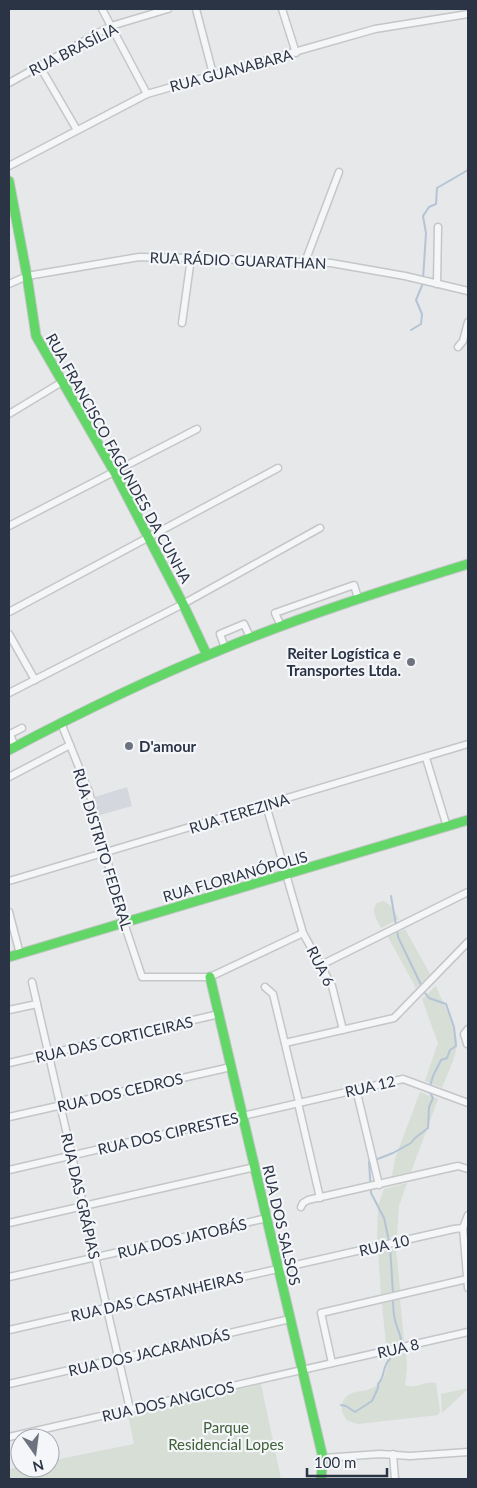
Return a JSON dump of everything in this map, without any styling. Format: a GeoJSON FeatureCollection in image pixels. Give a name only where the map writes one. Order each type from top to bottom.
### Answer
{"type":"FeatureCollection","features":[{"type":"Feature","properties":{"kind":"main road","name":"RUA FRANCISCO FAGUNDES DA CUNHA"},"geometry":{"type":"LineString","coordinates":[[9,181],[36,336],[115,473],[184,604],[207,655]]}},
{"type":"Feature","properties":{"kind":"main road"},"geometry":{"type":"LineString","coordinates":[[12,748],[116,696],[250,637],[358,598],[468,564]]}},
{"type":"Feature","properties":{"kind":"main road","name":"RUA FLORIANÓPOLIS"},"geometry":{"type":"LineString","coordinates":[[9,957],[286,876],[468,820]]}},
{"type":"Feature","properties":{"kind":"main road","name":"RUA DOS SALSOS"},"geometry":{"type":"LineString","coordinates":[[210,977],[323,1458],[321,1479]]}},
{"type":"Feature","properties":{"kind":"street"},"geometry":{"type":"LineString","coordinates":[[102,9],[146,94]]}},
{"type":"Feature","properties":{"kind":"street","name":"RUA BRASÍLIA"},"geometry":{"type":"LineString","coordinates":[[9,83],[111,26],[168,9]]}},
{"type":"Feature","properties":{"kind":"street"},"geometry":{"type":"LineString","coordinates":[[196,9],[213,74]]}},
{"type":"Feature","properties":{"kind":"street"},"geometry":{"type":"LineString","coordinates":[[282,9],[296,52]]}},
{"type":"Feature","properties":{"kind":"street","name":"RUA GUANABARA"},"geometry":{"type":"LineString","coordinates":[[9,166],[146,94],[375,29],[468,14]]}},
{"type":"Feature","properties":{"kind":"street"},"geometry":{"type":"LineString","coordinates":[[40,65],[77,130]]}},
{"type":"Feature","properties":{"kind":"street"},"geometry":{"type":"LineString","coordinates":[[305,262],[340,172]]}},
{"type":"Feature","properties":{"kind":"street"},"geometry":{"type":"LineString","coordinates":[[437,284],[438,227]]}},
{"type":"Feature","properties":{"kind":"street","name":"RUA RÁDIO GUARATHAN"},"geometry":{"type":"LineString","coordinates":[[9,284],[27,276],[140,257],[330,263],[405,276],[468,291]]}},
{"type":"Feature","properties":{"kind":"street"},"geometry":{"type":"LineString","coordinates":[[182,323],[191,258]]}},
{"type":"Feature","properties":{"kind":"street"},"geometry":{"type":"LineString","coordinates":[[458,347],[463,342],[468,322]]}},
{"type":"Feature","properties":{"kind":"street"},"geometry":{"type":"LineString","coordinates":[[9,414],[62,382]]}},
{"type":"Feature","properties":{"kind":"street"},"geometry":{"type":"LineString","coordinates":[[9,526],[115,473],[197,429]]}},
{"type":"Feature","properties":{"kind":"street"},"geometry":{"type":"LineString","coordinates":[[9,612],[278,468]]}},
{"type":"Feature","properties":{"kind":"street"},"geometry":{"type":"LineString","coordinates":[[9,694],[184,604],[320,528]]}},
{"type":"Feature","properties":{"kind":"street"},"geometry":{"type":"LineString","coordinates":[[280,626],[275,613],[354,584],[358,598]]}},
{"type":"Feature","properties":{"kind":"street"},"geometry":{"type":"LineString","coordinates":[[335,591],[339,605]]}},
{"type":"Feature","properties":{"kind":"street"},"geometry":{"type":"LineString","coordinates":[[305,602],[309,616]]}},
{"type":"Feature","properties":{"kind":"street"},"geometry":{"type":"LineString","coordinates":[[225,648],[220,634],[244,624],[250,637]]}},
{"type":"Feature","properties":{"kind":"street"},"geometry":{"type":"LineString","coordinates":[[9,634],[35,680]]}},
{"type":"Feature","properties":{"kind":"street","name":"RUA DISTRITO FEDERAL"},"geometry":{"type":"LineString","coordinates":[[61,723],[89,792],[124,923],[142,977],[210,977]]}},
{"type":"Feature","properties":{"kind":"street"},"geometry":{"type":"LineString","coordinates":[[12,748],[10,734],[22,728]]}},
{"type":"Feature","properties":{"kind":"street"},"geometry":{"type":"LineString","coordinates":[[9,777],[70,744]]}},
{"type":"Feature","properties":{"kind":"street","name":"RUA TEREZINA"},"geometry":{"type":"LineString","coordinates":[[9,881],[468,744]]}},
{"type":"Feature","properties":{"kind":"street"},"geometry":{"type":"LineString","coordinates":[[426,758],[447,827]]}},
{"type":"Feature","properties":{"kind":"street","name":"RUA 6"},"geometry":{"type":"LineString","coordinates":[[266,805],[303,933],[332,986],[343,1030]]}},
{"type":"Feature","properties":{"kind":"street"},"geometry":{"type":"LineString","coordinates":[[321,965],[468,892]]}},
{"type":"Feature","properties":{"kind":"street"},"geometry":{"type":"LineString","coordinates":[[9,912],[20,954]]}},
{"type":"Feature","properties":{"kind":"street"},"geometry":{"type":"LineString","coordinates":[[210,977],[303,933]]}},
{"type":"Feature","properties":{"kind":"street"},"geometry":{"type":"LineString","coordinates":[[285,1043],[394,1018],[468,942]]}},
{"type":"Feature","properties":{"kind":"street","name":"RUA DAS GRÁPIAS"},"geometry":{"type":"LineString","coordinates":[[32,982],[130,1409]]}},
{"type":"Feature","properties":{"kind":"street"},"geometry":{"type":"LineString","coordinates":[[265,987],[272,994],[282,1038],[285,1043],[320,1198]]}},
{"type":"Feature","properties":{"kind":"street"},"geometry":{"type":"LineString","coordinates":[[9,1010],[37,1004]]}},
{"type":"Feature","properties":{"kind":"street","name":"RUA DAS CORTICEIRAS"},"geometry":{"type":"LineString","coordinates":[[9,1063],[219,1014]]}},
{"type":"Feature","properties":{"kind":"street"},"geometry":{"type":"LineString","coordinates":[[467,1044],[464,1034],[468,1029]]}},
{"type":"Feature","properties":{"kind":"street","name":"RUA DOS CEDROS"},"geometry":{"type":"LineString","coordinates":[[9,1117],[231,1067]]}},
{"type":"Feature","properties":{"kind":"street","name":"RUA 12"},"geometry":{"type":"LineString","coordinates":[[270,1109],[403,1078],[468,1103]]}},
{"type":"Feature","properties":{"kind":"street"},"geometry":{"type":"LineString","coordinates":[[356,1089],[378,1185]]}},
{"type":"Feature","properties":{"kind":"street","name":"RUA DOS CIPRESTES"},"geometry":{"type":"LineString","coordinates":[[9,1170],[270,1109]]}},
{"type":"Feature","properties":{"kind":"street"},"geometry":{"type":"LineString","coordinates":[[301,1207],[308,1200],[458,1166],[468,1169]]}},
{"type":"Feature","properties":{"kind":"street"},"geometry":{"type":"LineString","coordinates":[[9,1223],[254,1167]]}},
{"type":"Feature","properties":{"kind":"street"},"geometry":{"type":"LineString","coordinates":[[468,1214],[463,1228],[468,1288]]}},
{"type":"Feature","properties":{"kind":"street","name":"RUA DOS JATOBÁS"},"geometry":{"type":"LineString","coordinates":[[9,1277],[267,1218]]}},
{"type":"Feature","properties":{"kind":"street","name":"RUA 10"},"geometry":{"type":"LineString","coordinates":[[304,1262],[454,1228],[463,1228]]}},
{"type":"Feature","properties":{"kind":"street","name":"RUA DAS CASTANHEIRAS"},"geometry":{"type":"LineString","coordinates":[[9,1330],[304,1262]]}},
{"type":"Feature","properties":{"kind":"street"},"geometry":{"type":"LineString","coordinates":[[330,1363],[321,1313],[468,1279]]}},
{"type":"Feature","properties":{"kind":"street","name":"RUA DOS JACARANDÁS"},"geometry":{"type":"LineString","coordinates":[[9,1384],[290,1319]]}},
{"type":"Feature","properties":{"kind":"street","name":"RUA 8"},"geometry":{"type":"LineString","coordinates":[[330,1363],[468,1332]]}},
{"type":"Feature","properties":{"kind":"street","name":"RUA DOS ANGICOS"},"geometry":{"type":"LineString","coordinates":[[9,1437],[330,1363]]}},
{"type":"Feature","properties":{"kind":"street"},"geometry":{"type":"LineString","coordinates":[[323,1458],[380,1454],[410,1456],[468,1452]]}},
{"type":"Feature","properties":{"kind":"street"},"geometry":{"type":"LineString","coordinates":[[393,1454],[395,1479]]}},
{"type":"Feature","properties":{"kind":"shaded area"},"geometry":{"type":"Polygon","coordinates":[[[127,787],[132,806],[100,815],[95,797],[127,787]]]}},
{"type":"Feature","properties":{"kind":"green space"},"geometry":{"type":"Polygon","coordinates":[[[384,901],[391,906],[399,919],[381,928],[374,909],[377,903],[384,901]]]}},
{"type":"Feature","properties":{"kind":"green space"},"geometry":{"type":"Polygon","coordinates":[[[405,929],[430,974],[416,988],[388,937],[405,929]]]}},
{"type":"Feature","properties":{"kind":"green space"},"geometry":{"type":"Polygon","coordinates":[[[436,986],[457,1038],[453,1060],[442,1088],[425,1081],[438,1043],[422,999],[436,986]]]}},
{"type":"Feature","properties":{"kind":"green space"},"geometry":{"type":"Polygon","coordinates":[[[420,1092],[438,1099],[411,1172],[392,1176],[395,1159],[420,1092]]]}},
{"type":"Feature","properties":{"kind":"green space"},"geometry":{"type":"Polygon","coordinates":[[[407,1183],[399,1206],[397,1236],[377,1240],[378,1206],[384,1189],[407,1183]]]}},
{"type":"Feature","properties":{"kind":"green space"},"geometry":{"type":"Polygon","coordinates":[[[396,1248],[400,1290],[381,1294],[378,1253],[396,1248]]]}},
{"type":"Feature","properties":{"kind":"green space"},"geometry":{"type":"Polygon","coordinates":[[[400,1299],[404,1341],[386,1345],[382,1304],[400,1299]]]}},
{"type":"Feature","properties":{"kind":"green space"},"geometry":{"type":"Polygon","coordinates":[[[406,1353],[405,1385],[413,1386],[432,1382],[436,1383],[440,1411],[438,1415],[358,1424],[348,1421],[342,1411],[342,1403],[346,1397],[352,1393],[375,1387],[384,1376],[387,1356],[406,1353]]]}},
{"type":"Feature","properties":{"kind":"green space","name":"Parque Residencial Lopes"},"geometry":{"type":"Polygon","coordinates":[[[261,1384],[281,1479],[9,1479],[10,1469],[10,1478],[60,1478],[60,1459],[134,1444],[128,1414],[261,1384]]]}},
{"type":"Feature","properties":{"kind":"green space"},"geometry":{"type":"Polygon","coordinates":[[[468,1389],[442,1413],[441,1394],[468,1389]]]}},
{"type":"Feature","properties":{"kind":"waterway"},"geometry":{"type":"LineString","coordinates":[[423,279],[426,233],[423,216],[429,207],[436,204],[437,188],[468,170]]}},
{"type":"Feature","properties":{"kind":"waterway"},"geometry":{"type":"LineString","coordinates":[[411,330],[421,324],[422,314],[416,300],[423,283]]}},
{"type":"Feature","properties":{"kind":"waterway"},"geometry":{"type":"LineString","coordinates":[[391,896],[396,925]]}},
{"type":"Feature","properties":{"kind":"waterway"},"geometry":{"type":"LineString","coordinates":[[397,930],[398,937],[425,993],[429,998],[446,1004],[454,1027],[456,1046],[450,1050],[447,1058],[441,1060],[430,1086]]}},
{"type":"Feature","properties":{"kind":"waterway"},"geometry":{"type":"LineString","coordinates":[[375,1160],[411,1143],[428,1128],[429,1107],[433,1098],[429,1091]]}},
{"type":"Feature","properties":{"kind":"waterway"},"geometry":{"type":"LineString","coordinates":[[371,1161],[369,1162],[371,1193],[384,1218],[389,1241]]}},
{"type":"Feature","properties":{"kind":"waterway"},"geometry":{"type":"LineString","coordinates":[[390,1246],[393,1294]]}},
{"type":"Feature","properties":{"kind":"waterway"},"geometry":{"type":"LineString","coordinates":[[393,1298],[394,1315],[401,1344]]}},
{"type":"Feature","properties":{"kind":"waterway"},"geometry":{"type":"LineString","coordinates":[[341,1405],[355,1412],[372,1401],[386,1364],[390,1359],[390,1352]]}},
{"type":"Feature","properties":{"kind":"traffic: fast"},"geometry":{"type":"LineString","coordinates":[[9,181],[36,336],[115,473],[183,604],[207,655]]}},
{"type":"Feature","properties":{"kind":"traffic: fast"},"geometry":{"type":"LineString","coordinates":[[9,750],[86,711],[191,662],[342,604],[468,564]]}},
{"type":"Feature","properties":{"kind":"traffic: fast"},"geometry":{"type":"LineString","coordinates":[[9,957],[468,820]]}},
{"type":"Feature","properties":{"kind":"traffic: fast"},"geometry":{"type":"LineString","coordinates":[[210,977],[323,1458],[321,1479]]}},
{"type":"Feature","properties":{"kind":"place","name":"Reiter Logística e Transportes Ltda."},"geometry":{"type":"Point","coordinates":[411,662]}},
{"type":"Feature","properties":{"kind":"place","name":"D'amour"},"geometry":{"type":"Point","coordinates":[129,746]}}]}
